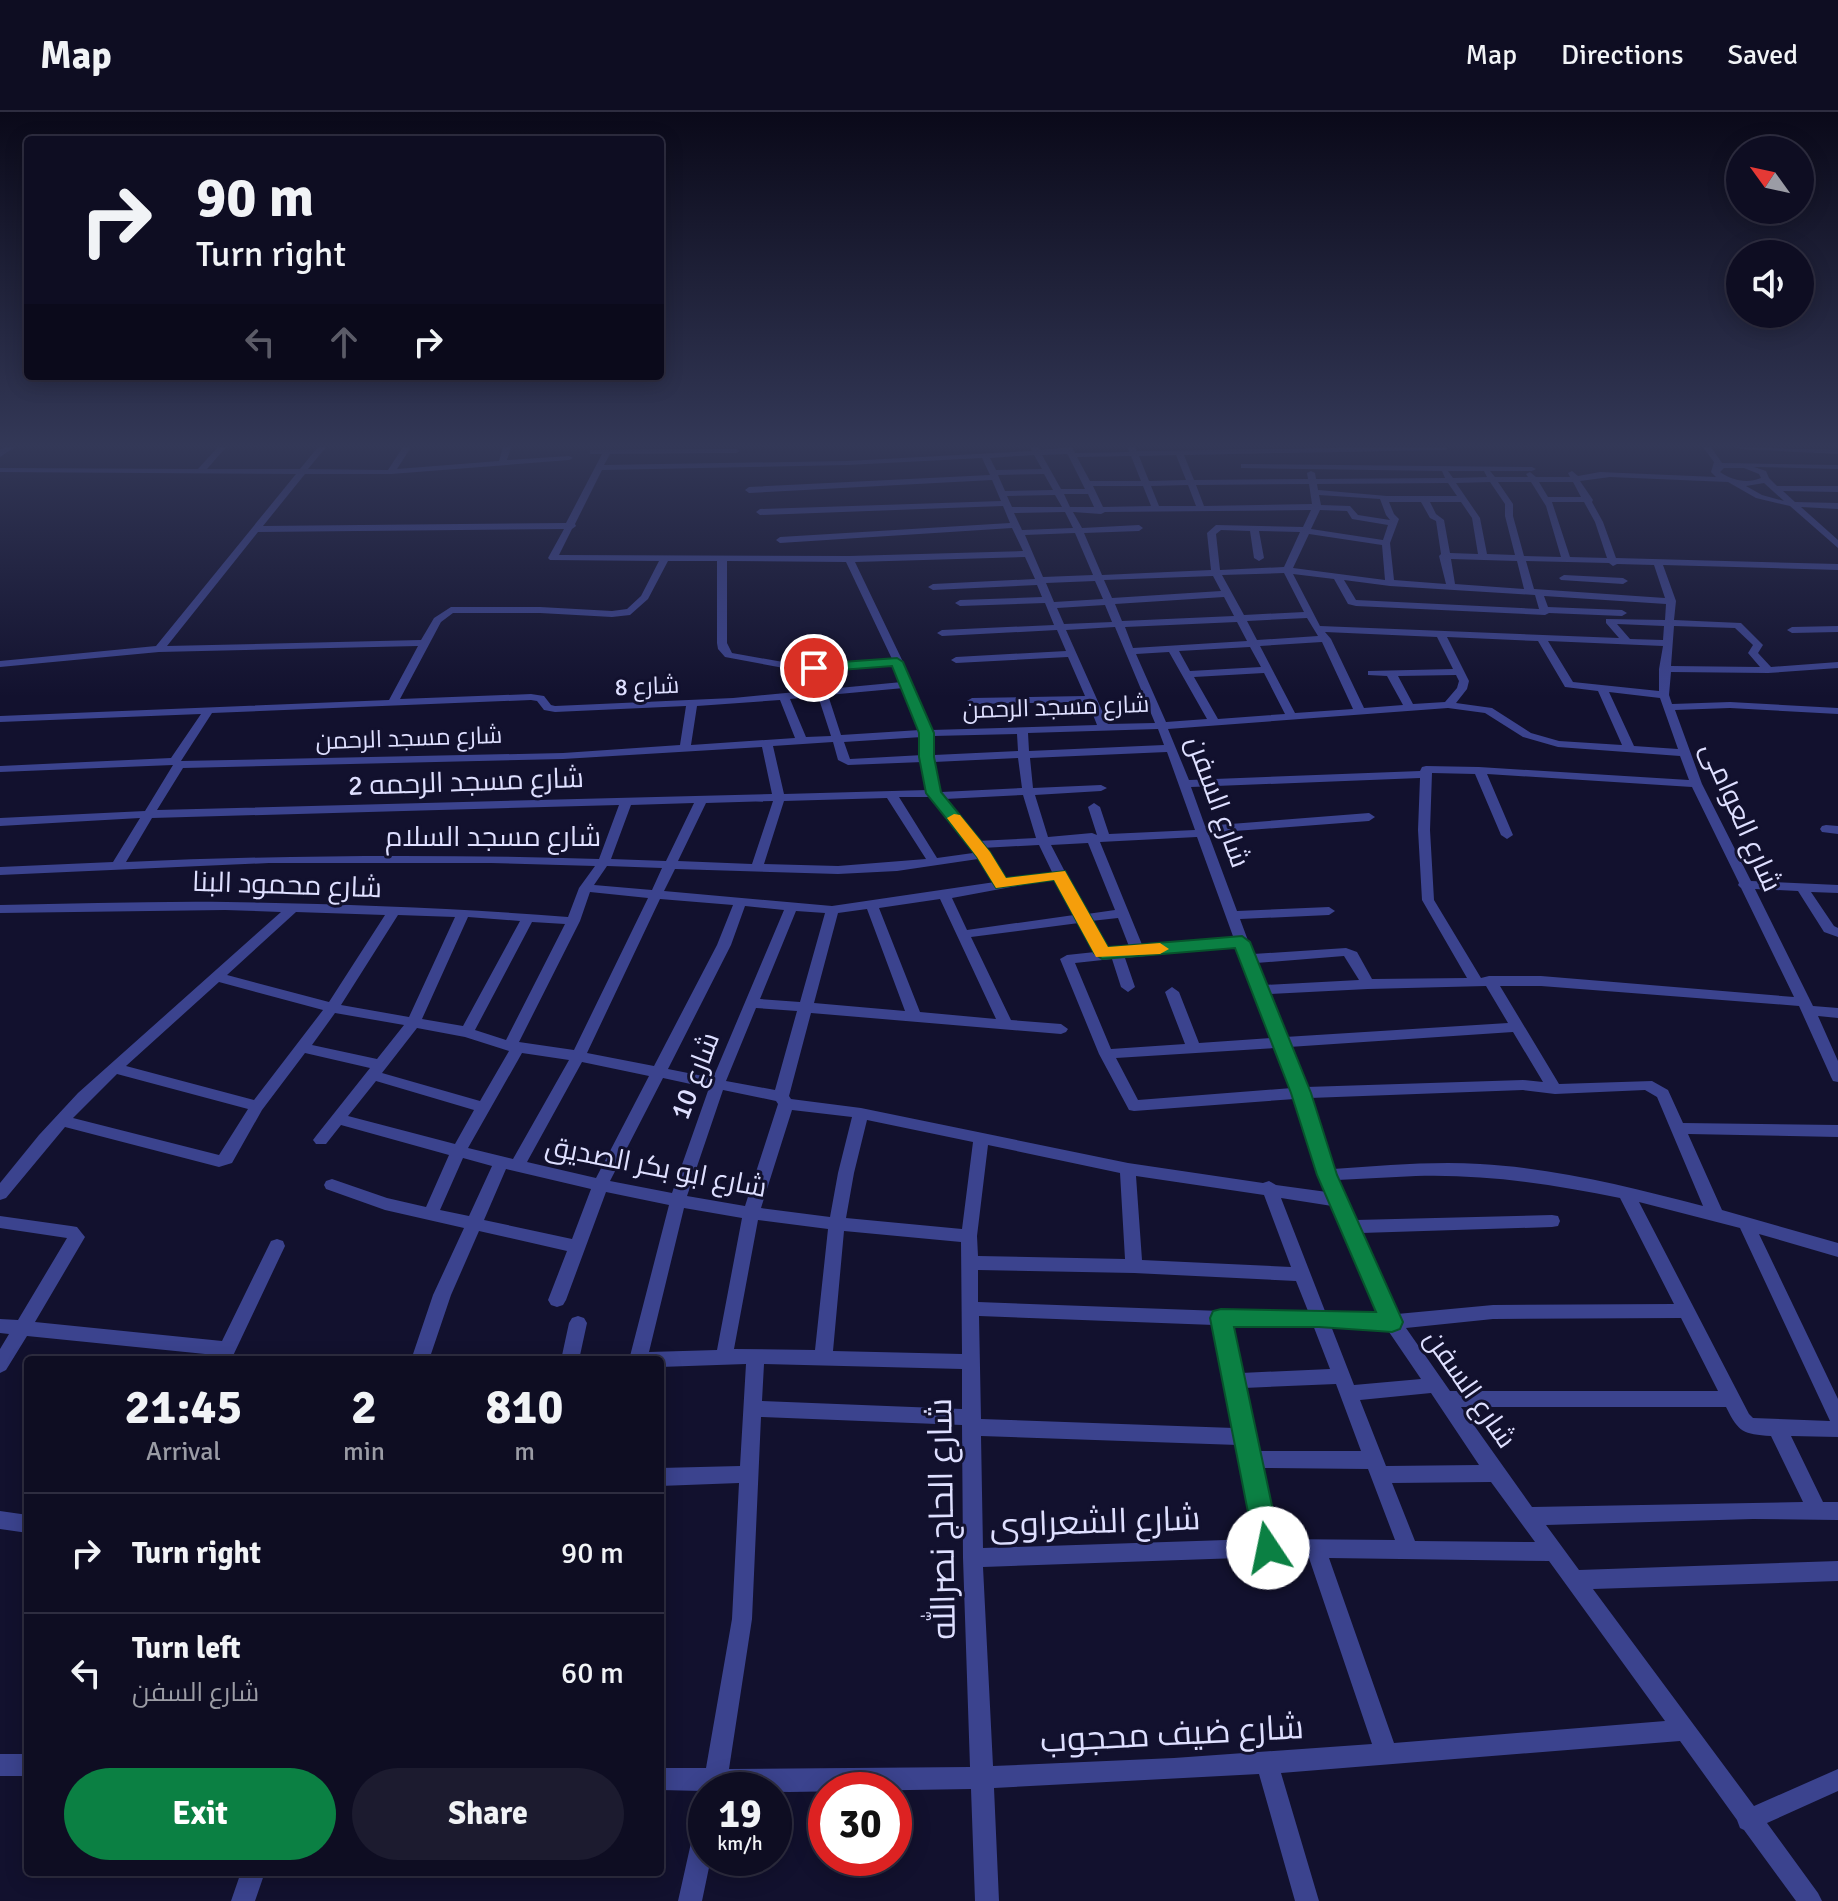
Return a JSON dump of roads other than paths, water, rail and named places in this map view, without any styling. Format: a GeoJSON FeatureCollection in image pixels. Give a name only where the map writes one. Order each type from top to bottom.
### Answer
{"type":"FeatureCollection","features":[{"type":"Feature","properties":{"kind":"street"},"geometry":{"type":"LineString","coordinates":[[159,649],[258,530]]}},
{"type":"Feature","properties":{"kind":"street"},"geometry":{"type":"LineString","coordinates":[[569,530],[552,557],[561,560],[849,559],[1029,554]]}},
{"type":"Feature","properties":{"kind":"street"},"geometry":{"type":"LineString","coordinates":[[780,540],[985,530]]}},
{"type":"Feature","properties":{"kind":"street"},"geometry":{"type":"LineString","coordinates":[[1018,530],[1104,727]]}},
{"type":"Feature","properties":{"kind":"street","name":"شارع السفن"},"geometry":{"type":"LineString","coordinates":[[1079,530],[1171,748],[1259,990],[1301,1093],[1327,1175],[1392,1322],[1496,1473],[1810,1901]]}},
{"type":"Feature","properties":{"kind":"street"},"geometry":{"type":"LineString","coordinates":[[1212,530],[1216,572],[1292,717]]}},
{"type":"Feature","properties":{"kind":"street"},"geometry":{"type":"LineString","coordinates":[[1255,530],[1259,558]]}},
{"type":"Feature","properties":{"kind":"street"},"geometry":{"type":"LineString","coordinates":[[1287,570],[1306,530]]}},
{"type":"Feature","properties":{"kind":"street"},"geometry":{"type":"LineString","coordinates":[[1309,530],[1386,543]]}},
{"type":"Feature","properties":{"kind":"street"},"geometry":{"type":"LineString","coordinates":[[1390,583],[1386,543],[1391,530]]}},
{"type":"Feature","properties":{"kind":"street"},"geometry":{"type":"LineString","coordinates":[[1441,530],[1451,587]]}},
{"type":"Feature","properties":{"kind":"street"},"geometry":{"type":"LineString","coordinates":[[1478,530],[1483,558]]}},
{"type":"Feature","properties":{"kind":"street"},"geometry":{"type":"LineString","coordinates":[[1515,530],[1534,594],[1547,610]]}},
{"type":"Feature","properties":{"kind":"street"},"geometry":{"type":"LineString","coordinates":[[1557,530],[1567,561]]}},
{"type":"Feature","properties":{"kind":"street"},"geometry":{"type":"LineString","coordinates":[[1602,530],[1630,599]]}},
{"type":"Feature","properties":{"kind":"street"},"geometry":{"type":"LineString","coordinates":[[1821,530],[1838,545]]}},
{"type":"Feature","properties":{"kind":"street"},"geometry":{"type":"LineString","coordinates":[[1444,556],[1838,567]]}},
{"type":"Feature","properties":{"kind":"street"},"geometry":{"type":"LineString","coordinates":[[722,559],[722,643],[729,655],[800,668],[897,662]]}},
{"type":"Feature","properties":{"kind":"street"},"geometry":{"type":"LineString","coordinates":[[849,559],[927,733],[927,757],[935,794],[980,850],[1002,884]]}},
{"type":"Feature","properties":{"kind":"street"},"geometry":{"type":"LineString","coordinates":[[393,703],[441,616],[459,608],[612,614],[630,612],[645,597],[664,560]]}},
{"type":"Feature","properties":{"kind":"street","name":"شارع العوامى"},"geometry":{"type":"LineString","coordinates":[[1658,564],[1671,601],[1664,669],[1666,701],[1696,784],[1838,1077]]}},
{"type":"Feature","properties":{"kind":"street"},"geometry":{"type":"LineString","coordinates":[[1287,570],[1317,629],[1326,639],[1359,709]]}},
{"type":"Feature","properties":{"kind":"street"},"geometry":{"type":"LineString","coordinates":[[933,587],[1099,576],[1287,570],[1390,583],[1671,601]]}},
{"type":"Feature","properties":{"kind":"street"},"geometry":{"type":"LineString","coordinates":[[1337,576],[1353,603],[1624,613]]}},
{"type":"Feature","properties":{"kind":"street"},"geometry":{"type":"LineString","coordinates":[[1564,578],[1623,581]]}},
{"type":"Feature","properties":{"kind":"street"},"geometry":{"type":"LineString","coordinates":[[1436,586],[1445,607]]}},
{"type":"Feature","properties":{"kind":"street"},"geometry":{"type":"LineString","coordinates":[[960,603],[1109,602],[1227,594]]}},
{"type":"Feature","properties":{"kind":"street"},"geometry":{"type":"LineString","coordinates":[[942,633],[1310,615]]}},
{"type":"Feature","properties":{"kind":"street"},"geometry":{"type":"LineString","coordinates":[[1628,642],[1609,621],[1740,626],[1758,645],[1753,653],[1768,670]]}},
{"type":"Feature","properties":{"kind":"street"},"geometry":{"type":"LineString","coordinates":[[1317,629],[1666,643]]}},
{"type":"Feature","properties":{"kind":"street"},"geometry":{"type":"LineString","coordinates":[[1792,630],[1838,629]]}},
{"type":"Feature","properties":{"kind":"street"},"geometry":{"type":"LineString","coordinates":[[1441,635],[1464,681],[1462,689],[1448,705]]}},
{"type":"Feature","properties":{"kind":"street"},"geometry":{"type":"LineString","coordinates":[[1130,651],[1326,639]]}},
{"type":"Feature","properties":{"kind":"street"},"geometry":{"type":"LineString","coordinates":[[1542,639],[1569,685],[1666,701],[1838,711]]}},
{"type":"Feature","properties":{"kind":"street"},"geometry":{"type":"LineString","coordinates":[[0,664],[159,649],[426,643]]}},
{"type":"Feature","properties":{"kind":"street"},"geometry":{"type":"LineString","coordinates":[[1173,649],[1214,722]]}},
{"type":"Feature","properties":{"kind":"street"},"geometry":{"type":"LineString","coordinates":[[956,660],[1072,654]]}},
{"type":"Feature","properties":{"kind":"street"},"geometry":{"type":"LineString","coordinates":[[1664,669],[1768,670],[1838,665]]}},
{"type":"Feature","properties":{"kind":"street"},"geometry":{"type":"LineString","coordinates":[[1189,674],[1266,670]]}},
{"type":"Feature","properties":{"kind":"street"},"geometry":{"type":"LineString","coordinates":[[1372,673],[1460,672]]}},
{"type":"Feature","properties":{"kind":"street"},"geometry":{"type":"LineString","coordinates":[[1391,673],[1409,706]]}},
{"type":"Feature","properties":{"kind":"street","name":"شارع 8"},"geometry":{"type":"LineString","coordinates":[[0,719],[535,697],[555,709],[692,704],[908,685]]}},
{"type":"Feature","properties":{"kind":"street"},"geometry":{"type":"LineString","coordinates":[[1603,690],[1629,748]]}},
{"type":"Feature","properties":{"kind":"street"},"geometry":{"type":"LineString","coordinates":[[822,693],[839,737],[844,760],[848,762],[1171,748]]}},
{"type":"Feature","properties":{"kind":"street"},"geometry":{"type":"LineString","coordinates":[[784,696],[801,740]]}},
{"type":"Feature","properties":{"kind":"street"},"geometry":{"type":"LineString","coordinates":[[972,701],[1092,699]]}},
{"type":"Feature","properties":{"kind":"street"},"geometry":{"type":"LineString","coordinates":[[685,746],[692,704]]}},
{"type":"Feature","properties":{"kind":"street","name":"شارع مسجد الرحمن"},"geometry":{"type":"LineString","coordinates":[[0,769],[547,756],[839,737],[1162,726],[1359,709],[1448,705],[1488,710],[1527,735],[1547,742],[1685,753]]}},
{"type":"Feature","properties":{"kind":"street"},"geometry":{"type":"LineString","coordinates":[[118,865],[133,836],[151,814],[208,711]]}},
{"type":"Feature","properties":{"kind":"street"},"geometry":{"type":"LineString","coordinates":[[1022,729],[1028,792],[1044,839],[1082,917],[1109,953],[1128,987]]}},
{"type":"Feature","properties":{"kind":"street"},"geometry":{"type":"LineString","coordinates":[[757,866],[779,799],[766,742]]}},
{"type":"Feature","properties":{"kind":"street"},"geometry":{"type":"LineString","coordinates":[[1555,1089],[1518,1027],[1428,900],[1425,774],[1430,768],[1696,784]]}},
{"type":"Feature","properties":{"kind":"street"},"geometry":{"type":"LineString","coordinates":[[1479,770],[1507,835]]}},
{"type":"Feature","properties":{"kind":"street"},"geometry":{"type":"LineString","coordinates":[[1184,784],[1425,774]]}},
{"type":"Feature","properties":{"kind":"street"},"geometry":{"type":"LineString","coordinates":[[935,794],[1101,788]]}},
{"type":"Feature","properties":{"kind":"street","name":"شارع مسجد الرحمه 2"},"geometry":{"type":"LineString","coordinates":[[0,822],[151,814],[935,794]]}},
{"type":"Feature","properties":{"kind":"street"},"geometry":{"type":"LineString","coordinates":[[892,796],[934,863]]}},
{"type":"Feature","properties":{"kind":"street"},"geometry":{"type":"LineString","coordinates":[[421,1356],[442,1295],[474,1225],[578,1056],[702,799]]}},
{"type":"Feature","properties":{"kind":"street"},"geometry":{"type":"LineString","coordinates":[[430,1215],[458,1152],[514,1047],[573,921],[585,888],[604,862],[626,802]]}},
{"type":"Feature","properties":{"kind":"street"},"geometry":{"type":"LineString","coordinates":[[1094,807],[1098,837],[1138,951]]}},
{"type":"Feature","properties":{"kind":"street","name":"شارع مسجد السلام"},"geometry":{"type":"LineString","coordinates":[[0,871],[269,859],[673,863],[838,870],[934,863],[980,850],[1044,839],[1201,831],[1369,817]]}},
{"type":"Feature","properties":{"kind":"street"},"geometry":{"type":"LineString","coordinates":[[585,888],[832,910],[1059,875]]}},
{"type":"Feature","properties":{"kind":"street"},"geometry":{"type":"LineString","coordinates":[[1744,885],[1838,889]]}},
{"type":"Feature","properties":{"kind":"street"},"geometry":{"type":"LineString","coordinates":[[1802,888],[1829,929],[1838,933]]}},
{"type":"Feature","properties":{"kind":"street"},"geometry":{"type":"LineString","coordinates":[[944,895],[1006,1024]]}},
{"type":"Feature","properties":{"kind":"street"},"geometry":{"type":"LineString","coordinates":[[557,1300],[601,1184],[728,937],[740,903]]}},
{"type":"Feature","properties":{"kind":"street","name":"شارع محمود البنا"},"geometry":{"type":"LineString","coordinates":[[0,909],[149,906],[293,908],[529,916],[573,921]]}},
{"type":"Feature","properties":{"kind":"street"},"geometry":{"type":"LineString","coordinates":[[872,906],[914,1016]]}},
{"type":"Feature","properties":{"kind":"street"},"geometry":{"type":"LineString","coordinates":[[0,1194],[61,1120],[113,1068],[293,908]]}},
{"type":"Feature","properties":{"kind":"street","name":"شارع 10"},"geometry":{"type":"LineString","coordinates":[[639,1356],[678,1200],[717,1085],[791,908]]}},
{"type":"Feature","properties":{"kind":"street"},"geometry":{"type":"LineString","coordinates":[[724,1358],[751,1213],[832,910]]}},
{"type":"Feature","properties":{"kind":"street"},"geometry":{"type":"LineString","coordinates":[[1232,915],[1329,911]]}},
{"type":"Feature","properties":{"kind":"street"},"geometry":{"type":"LineString","coordinates":[[61,1120],[222,1160],[229,1156],[257,1106],[332,1008],[393,912]]}},
{"type":"Feature","properties":{"kind":"street"},"geometry":{"type":"LineString","coordinates":[[321,1140],[414,1022],[463,913]]}},
{"type":"Feature","properties":{"kind":"street"},"geometry":{"type":"LineString","coordinates":[[965,934],[1123,913]]}},
{"type":"Feature","properties":{"kind":"street"},"geometry":{"type":"LineString","coordinates":[[467,1032],[529,916]]}},
{"type":"Feature","properties":{"kind":"street"},"geometry":{"type":"LineString","coordinates":[[1242,942],[1067,959],[1106,1054],[1137,1107],[1301,1093],[1523,1085],[1555,1089],[1655,1087],[1663,1094],[1715,1214]]}},
{"type":"Feature","properties":{"kind":"street"},"geometry":{"type":"LineString","coordinates":[[1248,959],[1346,952],[1352,955],[1368,984]]}},
{"type":"Feature","properties":{"kind":"street"},"geometry":{"type":"LineString","coordinates":[[217,977],[332,1008],[467,1032],[514,1047],[578,1056],[1128,1169],[1269,1187],[1337,1200]]}},
{"type":"Feature","properties":{"kind":"street"},"geometry":{"type":"LineString","coordinates":[[1259,990],[1483,980],[1541,981],[1806,1006],[1838,1013]]}},
{"type":"Feature","properties":{"kind":"street"},"geometry":{"type":"LineString","coordinates":[[1172,992],[1194,1048]]}},
{"type":"Feature","properties":{"kind":"street"},"geometry":{"type":"LineString","coordinates":[[753,1003],[1061,1029]]}},
{"type":"Feature","properties":{"kind":"street"},"geometry":{"type":"LineString","coordinates":[[1106,1054],[1518,1027]]}},
{"type":"Feature","properties":{"kind":"street"},"geometry":{"type":"LineString","coordinates":[[303,1048],[482,1107]]}},
{"type":"Feature","properties":{"kind":"street"},"geometry":{"type":"LineString","coordinates":[[113,1068],[257,1106]]}},
{"type":"Feature","properties":{"kind":"street"},"geometry":{"type":"LineString","coordinates":[[823,1358],[835,1224],[849,1151],[861,1113]]}},
{"type":"Feature","properties":{"kind":"street","name":"شارع ابو بكر الصديق"},"geometry":{"type":"LineString","coordinates":[[339,1119],[458,1152],[678,1200],[835,1224],[969,1236]]}},
{"type":"Feature","properties":{"kind":"street"},"geometry":{"type":"LineString","coordinates":[[1677,1128],[1838,1131]]}},
{"type":"Feature","properties":{"kind":"street","name":"شارع الحاج نصرالله"},"geometry":{"type":"LineString","coordinates":[[981,1137],[969,1236],[969,1263],[973,1558],[987,1901]]}},
{"type":"Feature","properties":{"kind":"street"},"geometry":{"type":"LineString","coordinates":[[1128,1169],[1134,1266]]}},
{"type":"Feature","properties":{"kind":"street"},"geometry":{"type":"LineString","coordinates":[[1327,1175],[1422,1170],[1504,1172],[1626,1193],[1715,1214],[1838,1250]]}},
{"type":"Feature","properties":{"kind":"street"},"geometry":{"type":"LineString","coordinates":[[332,1185],[385,1204],[578,1247]]}},
{"type":"Feature","properties":{"kind":"street"},"geometry":{"type":"LineString","coordinates":[[1269,1187],[1408,1549]]}},
{"type":"Feature","properties":{"kind":"street"},"geometry":{"type":"LineString","coordinates":[[1626,1193],[1728,1399],[1749,1426],[1838,1429]]}},
{"type":"Feature","properties":{"kind":"street"},"geometry":{"type":"LineString","coordinates":[[1349,1227],[1552,1221]]}},
{"type":"Feature","properties":{"kind":"street"},"geometry":{"type":"LineString","coordinates":[[0,1222],[71,1232],[77,1237],[0,1365]]}},
{"type":"Feature","properties":{"kind":"street"},"geometry":{"type":"LineString","coordinates":[[1746,1223],[1831,1391],[1838,1419]]}},
{"type":"Feature","properties":{"kind":"street"},"geometry":{"type":"LineString","coordinates":[[0,1326],[224,1355],[277,1246]]}},
{"type":"Feature","properties":{"kind":"street"},"geometry":{"type":"LineString","coordinates":[[969,1263],[1134,1266],[1302,1274]]}},
{"type":"Feature","properties":{"kind":"street"},"geometry":{"type":"LineString","coordinates":[[970,1309],[1392,1322],[1493,1312],[1685,1311]]}},
{"type":"Feature","properties":{"kind":"street"},"geometry":{"type":"LineString","coordinates":[[1221,1318],[1268,1548]]}},
{"type":"Feature","properties":{"kind":"street"},"geometry":{"type":"LineString","coordinates":[[571,1356],[578,1323]]}},
{"type":"Feature","properties":{"kind":"street"},"geometry":{"type":"LineString","coordinates":[[717,1772],[742,1619],[755,1356]]}},
{"type":"Feature","properties":{"kind":"street"},"geometry":{"type":"LineString","coordinates":[[664,1360],[755,1356],[970,1362]]}},
{"type":"Feature","properties":{"kind":"street"},"geometry":{"type":"LineString","coordinates":[[1234,1381],[1442,1392],[1728,1399]]}},
{"type":"Feature","properties":{"kind":"street"},"geometry":{"type":"LineString","coordinates":[[753,1409],[1246,1437]]}},
{"type":"Feature","properties":{"kind":"street"},"geometry":{"type":"LineString","coordinates":[[1777,1428],[1828,1511]]}},
{"type":"Feature","properties":{"kind":"street"},"geometry":{"type":"LineString","coordinates":[[1250,1459],[1496,1473]]}},
{"type":"Feature","properties":{"kind":"street"},"geometry":{"type":"LineString","coordinates":[[664,1477],[750,1474]]}},
{"type":"Feature","properties":{"kind":"street"},"geometry":{"type":"LineString","coordinates":[[1529,1516],[1828,1511]]}},
{"type":"Feature","properties":{"kind":"street"},"geometry":{"type":"LineString","coordinates":[[0,1520],[24,1523]]}},
{"type":"Feature","properties":{"kind":"street","name":"شارع الشعراوى"},"geometry":{"type":"LineString","coordinates":[[973,1558],[1268,1548],[1556,1552]]}},
{"type":"Feature","properties":{"kind":"street"},"geometry":{"type":"LineString","coordinates":[[1316,1549],[1387,1755]]}},
{"type":"Feature","properties":{"kind":"street"},"geometry":{"type":"LineString","coordinates":[[1577,1580],[1838,1571]]}},
{"type":"Feature","properties":{"kind":"street","name":"شارع ضيف محجوب"},"geometry":{"type":"LineString","coordinates":[[792,1783],[982,1779],[1387,1755],[1686,1730]]}},
{"type":"Feature","properties":{"kind":"street"},"geometry":{"type":"LineString","coordinates":[[1267,1762],[1307,1901]]}},
{"type":"Feature","properties":{"kind":"street"},"geometry":{"type":"LineString","coordinates":[[0,1765],[24,1764]]}},
{"type":"Feature","properties":{"kind":"street","name":"شارع ضيف محجوب"},"geometry":{"type":"LineString","coordinates":[[664,1779],[688,1782]]}},
{"type":"Feature","properties":{"kind":"street"},"geometry":{"type":"LineString","coordinates":[[1748,1820],[1838,1780]]}},
{"type":"Feature","properties":{"kind":"street"},"geometry":{"type":"LineString","coordinates":[[243,1901],[252,1876]]}},
{"type":"Feature","properties":{"kind":"street"},"geometry":{"type":"LineString","coordinates":[[690,1901],[695,1876]]}}]}
